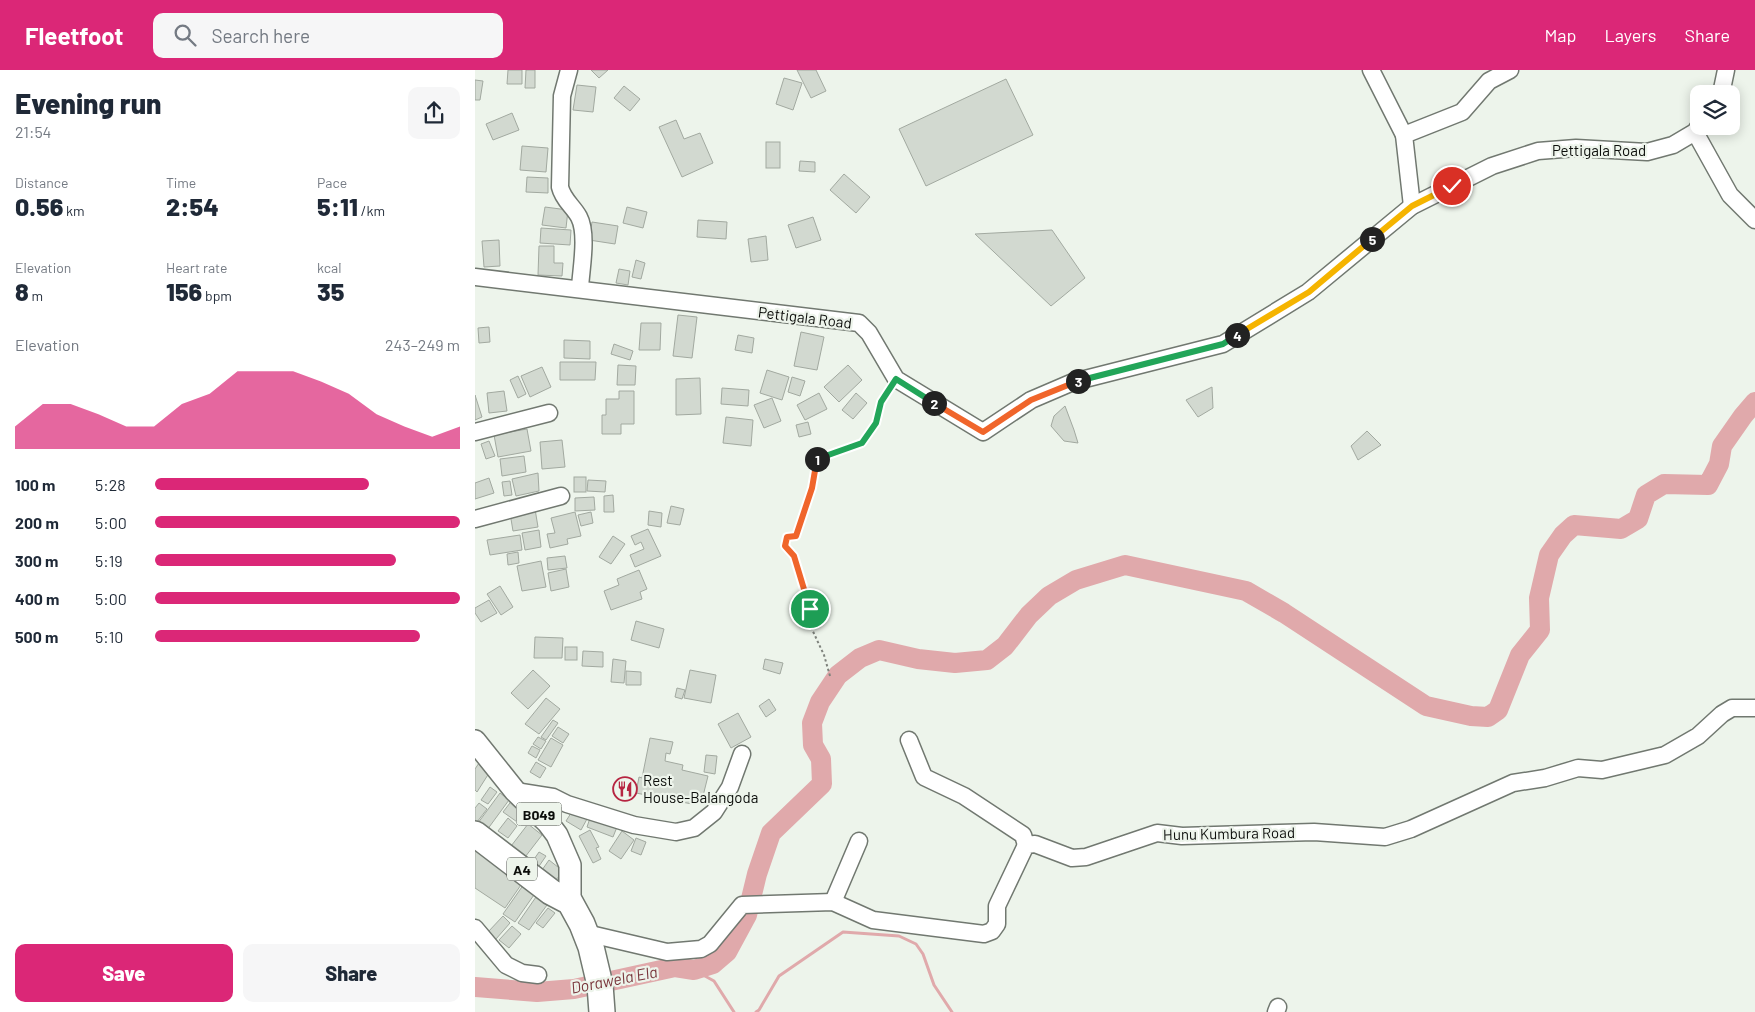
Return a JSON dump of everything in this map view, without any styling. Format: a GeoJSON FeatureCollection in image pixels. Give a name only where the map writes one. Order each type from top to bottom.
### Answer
{"type":"FeatureCollection","features":[{"type":"Feature","properties":{"kind":"highway","name":"A4"},"geometry":{"type":"LineString","coordinates":[[475,834],[561,897],[587,934],[595,962],[602,1006]]}},
{"type":"Feature","properties":{"kind":"main road","name":"B049"},"geometry":{"type":"LineString","coordinates":[[475,741],[515,791],[548,823],[562,844],[570,865],[561,897]]}},
{"type":"Feature","properties":{"kind":"street"},"geometry":{"type":"LineString","coordinates":[[569,70],[562,96],[560,187],[562,195],[578,216],[583,229],[580,288]]}},
{"type":"Feature","properties":{"kind":"street"},"geometry":{"type":"LineString","coordinates":[[1371,70],[1404,136],[1412,206]]}},
{"type":"Feature","properties":{"kind":"street"},"geometry":{"type":"LineString","coordinates":[[1404,136],[1461,112],[1489,81],[1510,70]]}},
{"type":"Feature","properties":{"kind":"street"},"geometry":{"type":"LineString","coordinates":[[1723,85],[1726,70]]}},
{"type":"Feature","properties":{"kind":"street","name":"Pettigala Road"},"geometry":{"type":"LineString","coordinates":[[475,277],[580,288],[859,323],[869,333],[896,379],[983,432],[1031,400],[1073,382],[1223,344],[1309,292],[1412,206],[1492,166],[1538,151],[1576,148],[1647,152],[1673,145],[1690,134]]}},
{"type":"Feature","properties":{"kind":"street"},"geometry":{"type":"LineString","coordinates":[[1700,135],[1730,196],[1755,220]]}},
{"type":"Feature","properties":{"kind":"street"},"geometry":{"type":"LineString","coordinates":[[475,432],[549,413]]}},
{"type":"Feature","properties":{"kind":"street"},"geometry":{"type":"LineString","coordinates":[[475,519],[561,496]]}},
{"type":"Feature","properties":{"kind":"street","name":"Hunu Kumbura Road"},"geometry":{"type":"LineString","coordinates":[[1026,845],[1035,844],[1072,858],[1086,857],[1157,833],[1182,836],[1314,832],[1385,836],[1411,829],[1513,783],[1545,778],[1578,768],[1602,770],[1665,755],[1698,736],[1722,714],[1732,708],[1755,708]]}},
{"type":"Feature","properties":{"kind":"street"},"geometry":{"type":"LineString","coordinates":[[587,934],[667,952],[701,948],[710,944],[742,906],[833,902],[873,920],[984,934],[992,931],[997,924],[997,906],[1026,845],[1023,835],[971,800],[924,777],[909,740]]}},
{"type":"Feature","properties":{"kind":"street"},"geometry":{"type":"LineString","coordinates":[[515,791],[553,797],[567,804],[634,825],[676,832],[694,828],[714,812],[730,787],[742,754]]}},
{"type":"Feature","properties":{"kind":"street"},"geometry":{"type":"LineString","coordinates":[[833,902],[859,841]]}},
{"type":"Feature","properties":{"kind":"street"},"geometry":{"type":"LineString","coordinates":[[475,928],[506,965],[522,973],[538,975]]}},
{"type":"Feature","properties":{"kind":"path"},"geometry":{"type":"LineString","coordinates":[[830,676],[825,655],[811,626],[809,602],[794,556],[785,546],[787,537],[796,536],[812,488],[818,458],[862,443],[876,423],[881,402],[896,379]]}},
{"type":"Feature","properties":{"kind":"building"},"geometry":{"type":"Polygon","coordinates":[[[508,70],[522,70],[522,84],[507,84],[508,70]]]}},
{"type":"Feature","properties":{"kind":"building"},"geometry":{"type":"Polygon","coordinates":[[[526,70],[535,70],[535,88],[525,88],[526,70]]]}},
{"type":"Feature","properties":{"kind":"building"},"geometry":{"type":"Polygon","coordinates":[[[591,70],[608,70],[599,78],[591,70]]]}},
{"type":"Feature","properties":{"kind":"building"},"geometry":{"type":"Polygon","coordinates":[[[797,70],[816,70],[826,91],[811,98],[797,70]]]}},
{"type":"Feature","properties":{"kind":"building"},"geometry":{"type":"Polygon","coordinates":[[[784,78],[802,83],[793,110],[776,104],[784,78]]]}},
{"type":"Feature","properties":{"kind":"building"},"geometry":{"type":"Polygon","coordinates":[[[1006,79],[1033,135],[926,186],[899,129],[1006,79]]]}},
{"type":"Feature","properties":{"kind":"building"},"geometry":{"type":"Polygon","coordinates":[[[475,80],[483,81],[480,100],[475,100],[475,80]]]}},
{"type":"Feature","properties":{"kind":"building"},"geometry":{"type":"Polygon","coordinates":[[[577,85],[596,87],[593,112],[573,110],[577,85]]]}},
{"type":"Feature","properties":{"kind":"building"},"geometry":{"type":"Polygon","coordinates":[[[624,86],[640,99],[630,111],[614,98],[624,86]]]}},
{"type":"Feature","properties":{"kind":"building"},"geometry":{"type":"Polygon","coordinates":[[[512,113],[519,130],[493,140],[486,124],[512,113]]]}},
{"type":"Feature","properties":{"kind":"building"},"geometry":{"type":"Polygon","coordinates":[[[676,120],[684,139],[700,133],[713,163],[682,177],[659,127],[676,120]]]}},
{"type":"Feature","properties":{"kind":"building"},"geometry":{"type":"Polygon","coordinates":[[[766,142],[780,142],[780,168],[766,168],[766,142]]]}},
{"type":"Feature","properties":{"kind":"building"},"geometry":{"type":"Polygon","coordinates":[[[522,146],[548,148],[546,172],[520,170],[522,146]]]}},
{"type":"Feature","properties":{"kind":"building"},"geometry":{"type":"Polygon","coordinates":[[[800,161],[815,162],[815,172],[799,171],[800,161]]]}},
{"type":"Feature","properties":{"kind":"building"},"geometry":{"type":"Polygon","coordinates":[[[844,174],[870,197],[856,213],[830,190],[844,174]]]}},
{"type":"Feature","properties":{"kind":"building"},"geometry":{"type":"Polygon","coordinates":[[[527,177],[548,178],[548,193],[526,192],[527,177]]]}},
{"type":"Feature","properties":{"kind":"building"},"geometry":{"type":"Polygon","coordinates":[[[545,207],[568,210],[566,228],[542,225],[545,207]]]}},
{"type":"Feature","properties":{"kind":"building"},"geometry":{"type":"Polygon","coordinates":[[[627,207],[647,212],[643,228],[623,223],[627,207]]]}},
{"type":"Feature","properties":{"kind":"building"},"geometry":{"type":"Polygon","coordinates":[[[813,217],[821,240],[796,248],[788,225],[813,217]]]}},
{"type":"Feature","properties":{"kind":"building"},"geometry":{"type":"Polygon","coordinates":[[[698,220],[727,222],[726,239],[697,237],[698,220]]]}},
{"type":"Feature","properties":{"kind":"building"},"geometry":{"type":"Polygon","coordinates":[[[592,222],[618,226],[615,244],[589,240],[592,222]]]}},
{"type":"Feature","properties":{"kind":"building"},"geometry":{"type":"Polygon","coordinates":[[[541,228],[571,230],[570,245],[540,243],[541,228]]]}},
{"type":"Feature","properties":{"kind":"building"},"geometry":{"type":"Polygon","coordinates":[[[1052,230],[1085,278],[1051,306],[975,234],[1052,230]]]}},
{"type":"Feature","properties":{"kind":"building"},"geometry":{"type":"Polygon","coordinates":[[[766,236],[768,260],[751,262],[748,239],[766,236]]]}},
{"type":"Feature","properties":{"kind":"building"},"geometry":{"type":"Polygon","coordinates":[[[499,240],[500,266],[484,267],[482,241],[499,240]]]}},
{"type":"Feature","properties":{"kind":"building"},"geometry":{"type":"Polygon","coordinates":[[[539,246],[554,246],[554,263],[563,263],[562,276],[538,275],[539,246]]]}},
{"type":"Feature","properties":{"kind":"building"},"geometry":{"type":"Polygon","coordinates":[[[636,260],[645,263],[641,279],[632,277],[636,260]]]}},
{"type":"Feature","properties":{"kind":"building"},"geometry":{"type":"Polygon","coordinates":[[[619,269],[630,271],[628,285],[616,283],[619,269]]]}},
{"type":"Feature","properties":{"kind":"building"},"geometry":{"type":"Polygon","coordinates":[[[678,315],[697,317],[692,358],[673,356],[678,315]]]}},
{"type":"Feature","properties":{"kind":"building"},"geometry":{"type":"Polygon","coordinates":[[[641,323],[661,323],[660,350],[639,350],[641,323]]]}},
{"type":"Feature","properties":{"kind":"building"},"geometry":{"type":"Polygon","coordinates":[[[489,327],[490,342],[479,343],[478,328],[489,327]]]}},
{"type":"Feature","properties":{"kind":"building"},"geometry":{"type":"Polygon","coordinates":[[[801,332],[824,337],[817,370],[794,366],[801,332]]]}},
{"type":"Feature","properties":{"kind":"building"},"geometry":{"type":"Polygon","coordinates":[[[738,335],[754,338],[752,353],[735,350],[738,335]]]}},
{"type":"Feature","properties":{"kind":"building"},"geometry":{"type":"Polygon","coordinates":[[[564,340],[590,341],[590,359],[564,358],[564,340]]]}},
{"type":"Feature","properties":{"kind":"building"},"geometry":{"type":"Polygon","coordinates":[[[614,344],[633,351],[630,360],[611,354],[614,344]]]}},
{"type":"Feature","properties":{"kind":"building"},"geometry":{"type":"Polygon","coordinates":[[[560,362],[596,362],[595,380],[560,380],[560,362]]]}},
{"type":"Feature","properties":{"kind":"building"},"geometry":{"type":"Polygon","coordinates":[[[618,365],[636,366],[635,385],[617,385],[618,365]]]}},
{"type":"Feature","properties":{"kind":"building"},"geometry":{"type":"Polygon","coordinates":[[[848,365],[862,380],[839,402],[824,387],[848,365]]]}},
{"type":"Feature","properties":{"kind":"building"},"geometry":{"type":"Polygon","coordinates":[[[542,367],[551,387],[530,397],[521,376],[542,367]]]}},
{"type":"Feature","properties":{"kind":"building"},"geometry":{"type":"Polygon","coordinates":[[[767,370],[789,377],[782,400],[760,393],[767,370]]]}},
{"type":"Feature","properties":{"kind":"building"},"geometry":{"type":"Polygon","coordinates":[[[518,376],[526,394],[518,398],[510,380],[518,376]]]}},
{"type":"Feature","properties":{"kind":"building"},"geometry":{"type":"Polygon","coordinates":[[[792,377],[805,381],[800,396],[788,392],[792,377]]]}},
{"type":"Feature","properties":{"kind":"building"},"geometry":{"type":"Polygon","coordinates":[[[700,378],[701,414],[676,415],[676,379],[700,378]]]}},
{"type":"Feature","properties":{"kind":"building"},"geometry":{"type":"Polygon","coordinates":[[[1212,387],[1213,408],[1198,417],[1186,400],[1212,387]]]}},
{"type":"Feature","properties":{"kind":"building"},"geometry":{"type":"Polygon","coordinates":[[[722,388],[749,390],[748,406],[721,404],[722,388]]]}},
{"type":"Feature","properties":{"kind":"building"},"geometry":{"type":"Polygon","coordinates":[[[504,391],[507,411],[489,413],[487,393],[504,391]]]}},
{"type":"Feature","properties":{"kind":"building"},"geometry":{"type":"Polygon","coordinates":[[[619,391],[634,391],[634,424],[621,424],[621,434],[602,434],[602,415],[606,415],[606,399],[619,399],[619,391]]]}},
{"type":"Feature","properties":{"kind":"building"},"geometry":{"type":"Polygon","coordinates":[[[819,393],[827,409],[805,420],[797,405],[819,393]]]}},
{"type":"Feature","properties":{"kind":"building"},"geometry":{"type":"Polygon","coordinates":[[[856,393],[867,403],[853,419],[842,410],[856,393]]]}},
{"type":"Feature","properties":{"kind":"building"},"geometry":{"type":"Polygon","coordinates":[[[475,395],[482,417],[475,420],[475,395]]]}},
{"type":"Feature","properties":{"kind":"building"},"geometry":{"type":"Polygon","coordinates":[[[772,398],[781,421],[764,428],[754,405],[772,398]]]}},
{"type":"Feature","properties":{"kind":"building"},"geometry":{"type":"Polygon","coordinates":[[[1065,406],[1078,443],[1064,441],[1051,426],[1054,416],[1065,406]]]}},
{"type":"Feature","properties":{"kind":"building"},"geometry":{"type":"Polygon","coordinates":[[[726,417],[753,420],[751,446],[723,443],[726,417]]]}},
{"type":"Feature","properties":{"kind":"building"},"geometry":{"type":"Polygon","coordinates":[[[808,422],[811,434],[799,437],[796,425],[808,422]]]}},
{"type":"Feature","properties":{"kind":"building"},"geometry":{"type":"Polygon","coordinates":[[[527,429],[531,451],[498,457],[494,435],[527,429]]]}},
{"type":"Feature","properties":{"kind":"building"},"geometry":{"type":"Polygon","coordinates":[[[1367,431],[1381,445],[1358,460],[1351,446],[1367,431]]]}},
{"type":"Feature","properties":{"kind":"building"},"geometry":{"type":"Polygon","coordinates":[[[562,440],[565,467],[542,469],[540,442],[562,440]]]}},
{"type":"Feature","properties":{"kind":"building"},"geometry":{"type":"Polygon","coordinates":[[[489,441],[495,456],[486,459],[481,444],[489,441]]]}},
{"type":"Feature","properties":{"kind":"building"},"geometry":{"type":"Polygon","coordinates":[[[524,456],[526,472],[502,476],[500,459],[524,456]]]}},
{"type":"Feature","properties":{"kind":"building"},"geometry":{"type":"Polygon","coordinates":[[[538,473],[539,491],[516,496],[512,479],[538,473]]]}},
{"type":"Feature","properties":{"kind":"building"},"geometry":{"type":"Polygon","coordinates":[[[574,477],[586,477],[586,492],[574,492],[574,477]]]}},
{"type":"Feature","properties":{"kind":"building"},"geometry":{"type":"Polygon","coordinates":[[[489,478],[494,493],[475,499],[475,483],[489,478]]]}},
{"type":"Feature","properties":{"kind":"building"},"geometry":{"type":"Polygon","coordinates":[[[588,480],[606,481],[605,492],[587,491],[588,480]]]}},
{"type":"Feature","properties":{"kind":"building"},"geometry":{"type":"Polygon","coordinates":[[[510,481],[512,495],[504,496],[502,482],[510,481]]]}},
{"type":"Feature","properties":{"kind":"building"},"geometry":{"type":"Polygon","coordinates":[[[613,495],[614,512],[604,512],[604,496],[613,495]]]}},
{"type":"Feature","properties":{"kind":"building"},"geometry":{"type":"Polygon","coordinates":[[[594,497],[595,510],[575,511],[575,498],[594,497]]]}},
{"type":"Feature","properties":{"kind":"building"},"geometry":{"type":"Polygon","coordinates":[[[671,506],[684,509],[680,525],[667,523],[671,506]]]}},
{"type":"Feature","properties":{"kind":"building"},"geometry":{"type":"Polygon","coordinates":[[[535,509],[538,527],[513,531],[510,513],[535,509]]]}},
{"type":"Feature","properties":{"kind":"building"},"geometry":{"type":"Polygon","coordinates":[[[649,511],[662,513],[661,527],[648,525],[649,511]]]}},
{"type":"Feature","properties":{"kind":"building"},"geometry":{"type":"Polygon","coordinates":[[[575,512],[581,536],[567,539],[568,544],[550,548],[547,534],[555,533],[551,518],[575,512]]]}},
{"type":"Feature","properties":{"kind":"building"},"geometry":{"type":"Polygon","coordinates":[[[591,512],[593,523],[581,526],[578,515],[591,512]]]}},
{"type":"Feature","properties":{"kind":"building"},"geometry":{"type":"Polygon","coordinates":[[[648,529],[661,556],[635,567],[630,555],[644,549],[641,542],[635,545],[631,536],[648,529]]]}},
{"type":"Feature","properties":{"kind":"building"},"geometry":{"type":"Polygon","coordinates":[[[539,530],[541,547],[525,550],[522,533],[539,530]]]}},
{"type":"Feature","properties":{"kind":"building"},"geometry":{"type":"Polygon","coordinates":[[[520,535],[522,550],[490,555],[487,540],[520,535]]]}},
{"type":"Feature","properties":{"kind":"building"},"geometry":{"type":"Polygon","coordinates":[[[613,536],[625,544],[611,564],[599,557],[613,536]]]}},
{"type":"Feature","properties":{"kind":"building"},"geometry":{"type":"Polygon","coordinates":[[[518,552],[519,563],[508,565],[507,554],[518,552]]]}},
{"type":"Feature","properties":{"kind":"building"},"geometry":{"type":"Polygon","coordinates":[[[565,556],[567,568],[548,570],[547,558],[565,556]]]}},
{"type":"Feature","properties":{"kind":"building"},"geometry":{"type":"Polygon","coordinates":[[[541,561],[546,587],[522,591],[517,566],[541,561]]]}},
{"type":"Feature","properties":{"kind":"building"},"geometry":{"type":"Polygon","coordinates":[[[566,569],[569,587],[551,591],[548,573],[566,569]]]}},
{"type":"Feature","properties":{"kind":"building"},"geometry":{"type":"Polygon","coordinates":[[[639,570],[647,589],[640,592],[642,599],[611,610],[604,591],[619,585],[617,579],[639,570]]]}},
{"type":"Feature","properties":{"kind":"building"},"geometry":{"type":"Polygon","coordinates":[[[500,586],[513,607],[501,615],[487,594],[500,586]]]}},
{"type":"Feature","properties":{"kind":"building"},"geometry":{"type":"Polygon","coordinates":[[[489,600],[497,613],[481,622],[475,613],[475,608],[489,600]]]}},
{"type":"Feature","properties":{"kind":"building"},"geometry":{"type":"Polygon","coordinates":[[[636,621],[664,629],[659,648],[631,640],[636,621]]]}},
{"type":"Feature","properties":{"kind":"building"},"geometry":{"type":"Polygon","coordinates":[[[535,637],[563,638],[562,658],[534,658],[535,637]]]}},
{"type":"Feature","properties":{"kind":"building"},"geometry":{"type":"Polygon","coordinates":[[[565,647],[577,647],[577,660],[565,660],[565,647]]]}},
{"type":"Feature","properties":{"kind":"building"},"geometry":{"type":"Polygon","coordinates":[[[583,651],[603,652],[603,667],[582,666],[583,651]]]}},
{"type":"Feature","properties":{"kind":"building"},"geometry":{"type":"Polygon","coordinates":[[[613,659],[626,661],[624,683],[611,682],[613,659]]]}},
{"type":"Feature","properties":{"kind":"building"},"geometry":{"type":"Polygon","coordinates":[[[765,659],[783,663],[780,674],[763,669],[765,659]]]}},
{"type":"Feature","properties":{"kind":"building"},"geometry":{"type":"Polygon","coordinates":[[[533,670],[550,686],[528,709],[511,693],[533,670]]]}},
{"type":"Feature","properties":{"kind":"building"},"geometry":{"type":"Polygon","coordinates":[[[690,670],[716,675],[711,703],[684,698],[690,670]]]}},
{"type":"Feature","properties":{"kind":"building"},"geometry":{"type":"Polygon","coordinates":[[[626,671],[641,672],[641,685],[626,685],[626,671]]]}},
{"type":"Feature","properties":{"kind":"building"},"geometry":{"type":"Polygon","coordinates":[[[677,688],[685,690],[682,699],[675,697],[677,688]]]}},
{"type":"Feature","properties":{"kind":"building"},"geometry":{"type":"Polygon","coordinates":[[[546,698],[560,709],[539,734],[525,724],[546,698]]]}},
{"type":"Feature","properties":{"kind":"building"},"geometry":{"type":"Polygon","coordinates":[[[769,699],[776,710],[766,717],[759,706],[769,699]]]}},
{"type":"Feature","properties":{"kind":"building"},"geometry":{"type":"Polygon","coordinates":[[[738,713],[751,737],[731,748],[718,724],[738,713]]]}},
{"type":"Feature","properties":{"kind":"building"},"geometry":{"type":"Polygon","coordinates":[[[553,720],[558,723],[546,740],[541,737],[553,720]]]}},
{"type":"Feature","properties":{"kind":"building"},"geometry":{"type":"Polygon","coordinates":[[[558,727],[569,734],[563,743],[552,736],[558,727]]]}},
{"type":"Feature","properties":{"kind":"building"},"geometry":{"type":"Polygon","coordinates":[[[538,737],[546,741],[541,749],[533,744],[538,737]]]}},
{"type":"Feature","properties":{"kind":"building"},"geometry":{"type":"Polygon","coordinates":[[[551,738],[563,745],[551,767],[538,760],[551,738]]]}},
{"type":"Feature","properties":{"kind":"building"},"geometry":{"type":"Polygon","coordinates":[[[650,738],[673,742],[670,754],[666,753],[665,761],[683,765],[682,770],[708,776],[703,796],[694,795],[692,804],[636,793],[639,777],[642,778],[650,738]]]}},
{"type":"Feature","properties":{"kind":"building"},"geometry":{"type":"Polygon","coordinates":[[[532,746],[540,750],[536,758],[528,753],[532,746]]]}},
{"type":"Feature","properties":{"kind":"building"},"geometry":{"type":"Polygon","coordinates":[[[706,755],[717,756],[715,774],[704,772],[706,755]]]}},
{"type":"Feature","properties":{"kind":"building"},"geometry":{"type":"Polygon","coordinates":[[[536,762],[546,768],[540,778],[530,772],[536,762]]]}},
{"type":"Feature","properties":{"kind":"building"},"geometry":{"type":"Polygon","coordinates":[[[479,763],[491,770],[477,792],[475,790],[475,769],[479,763]]]}},
{"type":"Feature","properties":{"kind":"building"},"geometry":{"type":"Polygon","coordinates":[[[490,787],[497,792],[488,804],[481,800],[490,787]]]}},
{"type":"Feature","properties":{"kind":"building"},"geometry":{"type":"Polygon","coordinates":[[[500,793],[509,800],[487,830],[478,823],[500,793]]]}},
{"type":"Feature","properties":{"kind":"building"},"geometry":{"type":"Polygon","coordinates":[[[513,799],[530,811],[520,824],[503,812],[513,799]]]}},
{"type":"Feature","properties":{"kind":"building"},"geometry":{"type":"Polygon","coordinates":[[[479,803],[487,809],[477,822],[475,821],[475,808],[479,803]]]}},
{"type":"Feature","properties":{"kind":"building"},"geometry":{"type":"Polygon","coordinates":[[[573,810],[587,819],[581,830],[566,821],[573,810]]]}},
{"type":"Feature","properties":{"kind":"building"},"geometry":{"type":"Polygon","coordinates":[[[508,818],[517,826],[508,838],[498,831],[508,818]]]}},
{"type":"Feature","properties":{"kind":"building"},"geometry":{"type":"Polygon","coordinates":[[[590,818],[617,827],[613,837],[587,827],[590,818]]]}},
{"type":"Feature","properties":{"kind":"building"},"geometry":{"type":"Polygon","coordinates":[[[528,824],[542,835],[522,861],[508,850],[528,824]]]}},
{"type":"Feature","properties":{"kind":"building"},"geometry":{"type":"Polygon","coordinates":[[[590,830],[599,847],[596,848],[601,859],[593,863],[579,836],[590,830]]]}},
{"type":"Feature","properties":{"kind":"building"},"geometry":{"type":"Polygon","coordinates":[[[622,831],[634,840],[621,859],[609,851],[622,831]]]}},
{"type":"Feature","properties":{"kind":"building"},"geometry":{"type":"Polygon","coordinates":[[[636,838],[646,842],[641,855],[631,851],[636,838]]]}},
{"type":"Feature","properties":{"kind":"building"},"geometry":{"type":"Polygon","coordinates":[[[475,850],[523,882],[505,908],[475,888],[475,850]]]}},
{"type":"Feature","properties":{"kind":"building"},"geometry":{"type":"Polygon","coordinates":[[[539,852],[546,856],[535,872],[528,868],[539,852]]]}},
{"type":"Feature","properties":{"kind":"building"},"geometry":{"type":"Polygon","coordinates":[[[549,860],[563,871],[556,880],[542,870],[549,860]]]}},
{"type":"Feature","properties":{"kind":"building"},"geometry":{"type":"Polygon","coordinates":[[[524,884],[536,892],[515,922],[503,914],[524,884]]]}},
{"type":"Feature","properties":{"kind":"building"},"geometry":{"type":"Polygon","coordinates":[[[536,897],[547,905],[529,930],[518,923],[536,897]]]}},
{"type":"Feature","properties":{"kind":"building"},"geometry":{"type":"Polygon","coordinates":[[[548,908],[555,913],[543,928],[536,923],[548,908]]]}},
{"type":"Feature","properties":{"kind":"building"},"geometry":{"type":"Polygon","coordinates":[[[503,916],[510,923],[496,939],[488,932],[503,916]]]}},
{"type":"Feature","properties":{"kind":"building"},"geometry":{"type":"Polygon","coordinates":[[[512,926],[521,934],[509,948],[499,940],[512,926]]]}},
{"type":"Feature","properties":{"kind":"waterway"},"geometry":{"type":"LineString","coordinates":[[475,987],[537,992],[574,989],[675,967],[694,970],[713,964],[727,952],[747,915],[757,874],[771,833],[822,784],[821,759],[813,745],[812,723],[820,702],[838,675],[860,658],[879,650],[918,659],[955,663],[987,660],[1005,646],[1029,615],[1049,596],[1076,580],[1125,565],[1246,591],[1284,613],[1426,706],[1471,716],[1488,717],[1498,710],[1520,655],[1540,630],[1539,598],[1549,555],[1563,535],[1574,525],[1621,529],[1638,519],[1646,495],[1664,484],[1708,485],[1719,464],[1722,446],[1755,402]]}},
{"type":"Feature","properties":{"kind":"waterway","name":"Dorawela Ela"},"geometry":{"type":"LineString","coordinates":[[756,1012],[779,976],[843,932],[899,936],[916,944],[923,954],[934,985],[952,1012]]}},
{"type":"Feature","properties":{"kind":"waterway","name":"Dorawela Ela"},"geometry":{"type":"LineString","coordinates":[[694,970],[714,981],[734,1012]]}},
{"type":"Feature","properties":{"kind":"place","name":"Rest House-Balangoda"},"geometry":{"type":"Point","coordinates":[625,789]}},
{"type":"Feature","properties":{"kind":"route"},"geometry":{"type":"LineString","coordinates":[[810,609],[794,556],[785,546],[787,537],[796,536],[812,488],[818,458],[862,443],[876,423],[881,402],[896,379],[983,432],[1031,400],[1073,382],[1223,344],[1309,292],[1412,206],[1452,186]]}}]}
